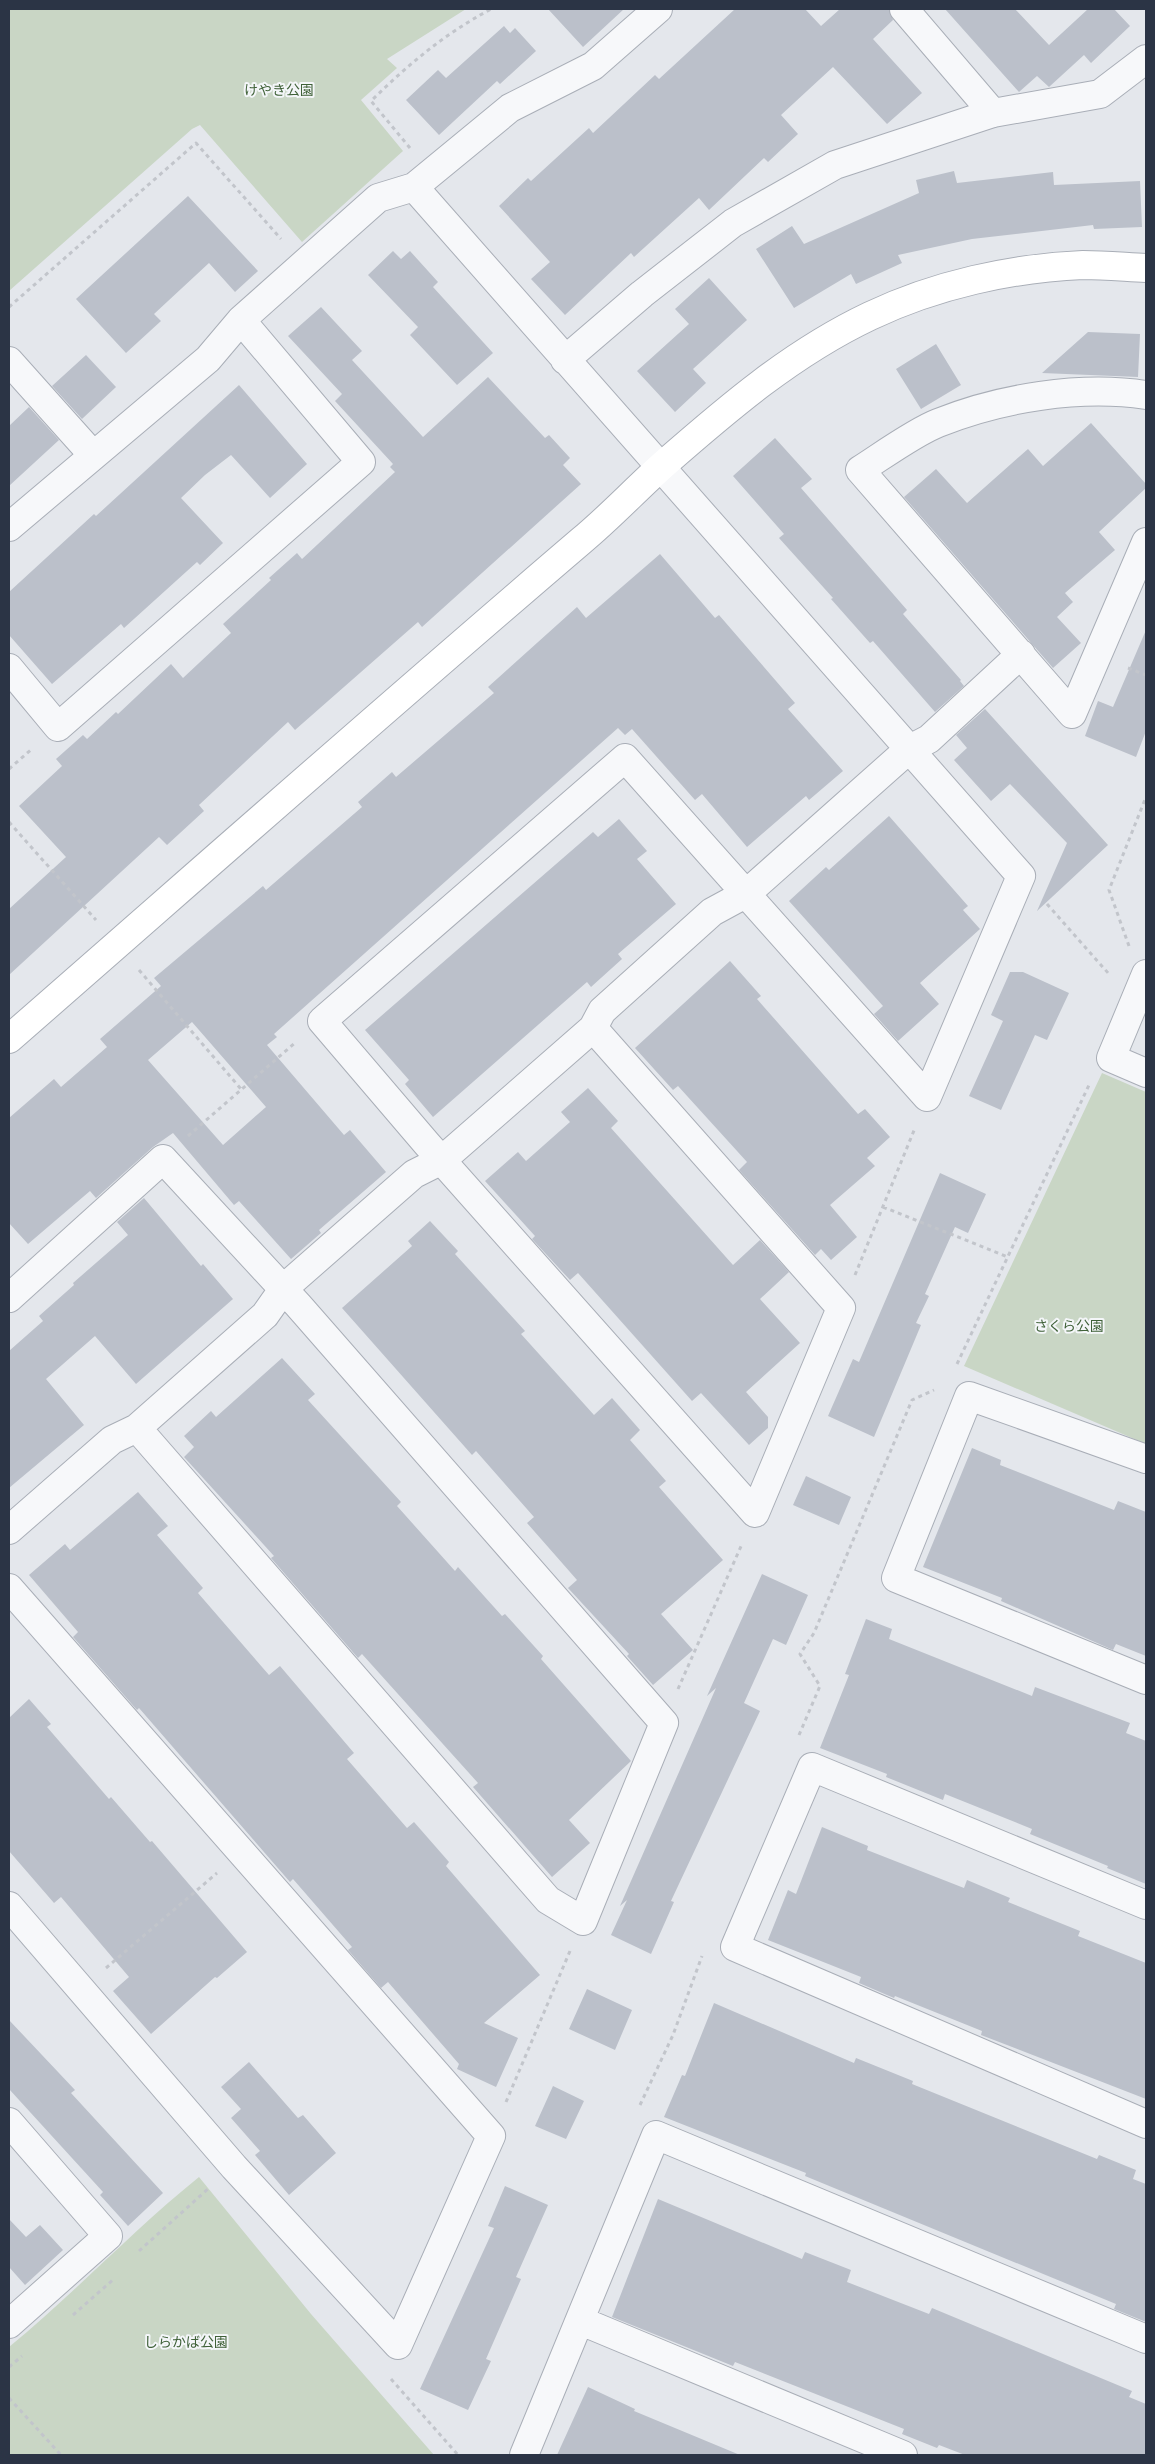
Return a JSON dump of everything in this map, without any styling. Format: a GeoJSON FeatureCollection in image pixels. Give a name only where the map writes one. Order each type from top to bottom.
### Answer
{"type":"FeatureCollection","features":[{"type":"Feature","properties":{"kind":"street"},"geometry":{"type":"LineString","coordinates":[[9,527],[208,359],[241,320],[378,198],[414,187],[510,108],[593,66],[658,9]]}},
{"type":"Feature","properties":{"kind":"street"},"geometry":{"type":"LineString","coordinates":[[904,9],[993,113]]}},
{"type":"Feature","properties":{"kind":"street"},"geometry":{"type":"LineString","coordinates":[[565,360],[642,294],[733,222],[835,165],[993,113],[1100,94],[1146,59]]}},
{"type":"Feature","properties":{"kind":"street"},"geometry":{"type":"LineString","coordinates":[[414,187],[565,360],[662,466],[908,750],[1021,876],[927,1097],[625,758],[322,1021],[442,1160],[755,1514],[841,1308],[594,1028]]}},
{"type":"Feature","properties":{"kind":"street"},"geometry":{"type":"LineString","coordinates":[[9,1039],[435,666],[612,515],[662,466],[762,380],[818,343],[873,315],[927,294],[1000,274],[1083,265],[1146,268]]}},
{"type":"Feature","properties":{"kind":"street"},"geometry":{"type":"LineString","coordinates":[[9,668],[58,726],[361,462],[241,320]]}},
{"type":"Feature","properties":{"kind":"street"},"geometry":{"type":"LineString","coordinates":[[9,361],[94,455]]}},
{"type":"Feature","properties":{"kind":"street"},"geometry":{"type":"LineString","coordinates":[[1146,395],[1120,391],[1022,397],[937,423],[860,470],[1072,714],[1146,542]]}},
{"type":"Feature","properties":{"kind":"street"},"geometry":{"type":"LineString","coordinates":[[9,1530],[112,1440],[137,1428],[265,1315],[284,1288],[414,1174],[442,1160],[594,1028],[602,1011],[712,912],[747,893],[908,750],[929,739],[1021,654]]}},
{"type":"Feature","properties":{"kind":"street"},"geometry":{"type":"LineString","coordinates":[[1146,974],[1111,1058],[1146,1073]]}},
{"type":"Feature","properties":{"kind":"street"},"geometry":{"type":"LineString","coordinates":[[9,1298],[163,1158],[284,1288],[664,1723],[583,1921],[548,1900],[137,1428]]}},
{"type":"Feature","properties":{"kind":"street"},"geometry":{"type":"LineString","coordinates":[[1146,1459],[969,1396],[896,1578],[1146,1680]]}},
{"type":"Feature","properties":{"kind":"street"},"geometry":{"type":"LineString","coordinates":[[9,1588],[491,2136],[398,2345],[234,2167],[9,1906]]}},
{"type":"Feature","properties":{"kind":"street"},"geometry":{"type":"LineString","coordinates":[[1146,1906],[812,1766],[735,1947],[1146,2124]]}},
{"type":"Feature","properties":{"kind":"street"},"geometry":{"type":"LineString","coordinates":[[9,2122],[108,2236],[9,2324]]}},
{"type":"Feature","properties":{"kind":"street"},"geometry":{"type":"LineString","coordinates":[[524,2455],[656,2136],[1146,2339]]}},
{"type":"Feature","properties":{"kind":"street"},"geometry":{"type":"LineString","coordinates":[[581,2321],[903,2455]]}},
{"type":"Feature","properties":{"kind":"path"},"geometry":{"type":"LineString","coordinates":[[412,150],[371,102],[405,68],[439,40],[491,9]]}},
{"type":"Feature","properties":{"kind":"path"},"geometry":{"type":"LineString","coordinates":[[9,307],[196,143],[288,247]]}},
{"type":"Feature","properties":{"kind":"path"},"geometry":{"type":"LineString","coordinates":[[1126,954],[1129,945],[1109,890],[1146,797]]}},
{"type":"Feature","properties":{"kind":"path"},"geometry":{"type":"LineString","coordinates":[[9,822],[100,924]]}},
{"type":"Feature","properties":{"kind":"path"},"geometry":{"type":"LineString","coordinates":[[1021,876],[1115,981]]}},
{"type":"Feature","properties":{"kind":"path"},"geometry":{"type":"LineString","coordinates":[[133,964],[241,1089]]}},
{"type":"Feature","properties":{"kind":"path"},"geometry":{"type":"LineString","coordinates":[[163,1158],[322,1021]]}},
{"type":"Feature","properties":{"kind":"path"},"geometry":{"type":"LineString","coordinates":[[954,1370],[1093,1076]]}},
{"type":"Feature","properties":{"kind":"path"},"geometry":{"type":"LineString","coordinates":[[841,1308],[927,1097]]}},
{"type":"Feature","properties":{"kind":"path"},"geometry":{"type":"LineString","coordinates":[[883,1207],[1008,1257]]}},
{"type":"Feature","properties":{"kind":"path"},"geometry":{"type":"LineString","coordinates":[[797,1741],[820,1686],[800,1654],[814,1633],[912,1400],[938,1388]]}},
{"type":"Feature","properties":{"kind":"path"},"geometry":{"type":"LineString","coordinates":[[664,1723],[755,1514]]}},
{"type":"Feature","properties":{"kind":"path"},"geometry":{"type":"LineString","coordinates":[[81,1990],[241,1852]]}},
{"type":"Feature","properties":{"kind":"path"},"geometry":{"type":"LineString","coordinates":[[491,2136],[583,1921]]}},
{"type":"Feature","properties":{"kind":"path"},"geometry":{"type":"LineString","coordinates":[[639,2107],[673,2035],[703,1955]]}},
{"type":"Feature","properties":{"kind":"path"},"geometry":{"type":"LineString","coordinates":[[9,2398],[61,2455]]}},
{"type":"Feature","properties":{"kind":"green space","name":"けやき公園"},"geometry":{"type":"Polygon","coordinates":[[[9,9],[466,9],[387,59],[397,68],[361,100],[403,151],[302,242],[200,125],[192,129],[9,291],[9,9]]]}},
{"type":"Feature","properties":{"kind":"green space","name":"さくら公園"},"geometry":{"type":"Polygon","coordinates":[[[1102,1073],[1146,1092],[1146,1444],[964,1366],[1102,1073]]]}},
{"type":"Feature","properties":{"kind":"green space","name":"しらかば公園"},"geometry":{"type":"Polygon","coordinates":[[[199,2177],[311,2314],[434,2455],[9,2455],[9,2347],[199,2177]]]}},
{"type":"Feature","properties":{"kind":"building"},"geometry":{"type":"Polygon","coordinates":[[[548,9],[624,9],[583,47],[548,9]]]}},
{"type":"Feature","properties":{"kind":"building"},"geometry":{"type":"Polygon","coordinates":[[[735,9],[805,9],[821,26],[840,9],[889,9],[893,20],[873,39],[922,93],[887,124],[833,67],[781,115],[798,134],[768,162],[764,158],[709,210],[699,198],[634,257],[631,253],[565,315],[531,279],[550,262],[499,206],[528,178],[531,181],[589,128],[593,133],[655,75],[659,79],[735,9]]]}},
{"type":"Feature","properties":{"kind":"building"},"geometry":{"type":"Polygon","coordinates":[[[945,9],[1015,9],[1049,45],[1088,9],[1114,9],[1130,26],[1091,63],[1084,55],[1049,87],[1037,76],[1019,92],[945,9]]]}},
{"type":"Feature","properties":{"kind":"building"},"geometry":{"type":"Polygon","coordinates":[[[504,26],[510,33],[515,28],[536,51],[500,84],[497,81],[439,135],[406,100],[438,70],[446,78],[504,26]]]}},
{"type":"Feature","properties":{"kind":"building"},"geometry":{"type":"Polygon","coordinates":[[[954,171],[957,183],[1053,172],[1054,185],[1140,181],[1142,227],[1094,229],[1093,225],[972,239],[898,255],[902,263],[856,284],[851,274],[794,308],[756,249],[792,226],[804,244],[919,193],[916,180],[954,171]]]}},
{"type":"Feature","properties":{"kind":"building"},"geometry":{"type":"Polygon","coordinates":[[[188,196],[258,271],[235,292],[209,263],[154,314],[161,321],[126,353],[76,299],[188,196]]]}},
{"type":"Feature","properties":{"kind":"building"},"geometry":{"type":"Polygon","coordinates":[[[393,251],[401,259],[410,251],[438,282],[433,287],[493,353],[457,385],[410,335],[418,327],[368,275],[393,251]]]}},
{"type":"Feature","properties":{"kind":"building"},"geometry":{"type":"Polygon","coordinates":[[[709,278],[747,320],[693,369],[706,383],[675,412],[637,371],[689,324],[675,309],[709,278]]]}},
{"type":"Feature","properties":{"kind":"building"},"geometry":{"type":"Polygon","coordinates":[[[321,307],[362,351],[352,360],[423,437],[488,377],[545,438],[549,435],[570,458],[563,465],[581,484],[422,627],[418,622],[295,730],[288,722],[199,805],[204,811],[167,845],[159,837],[9,975],[9,909],[66,857],[19,806],[62,766],[56,759],[83,735],[87,739],[116,712],[118,714],[171,664],[183,678],[231,633],[223,624],[271,580],[269,578],[297,553],[302,559],[395,472],[390,467],[393,464],[335,401],[342,394],[288,336],[321,307]]]}},
{"type":"Feature","properties":{"kind":"building"},"geometry":{"type":"Polygon","coordinates":[[[1088,332],[1140,334],[1138,377],[1042,373],[1088,332]]]}},
{"type":"Feature","properties":{"kind":"building"},"geometry":{"type":"Polygon","coordinates":[[[936,344],[961,385],[921,409],[896,369],[936,344]]]}},
{"type":"Feature","properties":{"kind":"building"},"geometry":{"type":"Polygon","coordinates":[[[86,355],[116,387],[82,419],[52,386],[86,355]]]}},
{"type":"Feature","properties":{"kind":"building"},"geometry":{"type":"Polygon","coordinates":[[[239,385],[307,464],[270,498],[231,455],[205,475],[181,498],[223,543],[200,565],[197,562],[124,628],[121,624],[52,684],[9,635],[9,592],[94,514],[96,516],[239,385]]]}},
{"type":"Feature","properties":{"kind":"building"},"geometry":{"type":"Polygon","coordinates":[[[29,407],[59,440],[9,486],[9,426],[29,407]]]}},
{"type":"Feature","properties":{"kind":"building"},"geometry":{"type":"Polygon","coordinates":[[[1091,423],[1146,484],[1146,488],[1099,532],[1115,550],[1065,593],[1073,602],[1057,617],[1081,643],[1053,668],[904,497],[936,469],[967,503],[1028,449],[1043,466],[1091,423]]]}},
{"type":"Feature","properties":{"kind":"building"},"geometry":{"type":"Polygon","coordinates":[[[775,438],[812,479],[801,488],[907,610],[903,614],[961,680],[964,686],[935,712],[873,641],[870,643],[831,599],[833,598],[779,538],[784,534],[733,476],[775,438]]]}},
{"type":"Feature","properties":{"kind":"building"},"geometry":{"type":"Polygon","coordinates":[[[660,554],[715,618],[719,615],[795,703],[788,709],[843,771],[809,800],[806,796],[747,847],[702,794],[695,800],[632,729],[625,735],[618,728],[274,1034],[277,1037],[267,1045],[344,1135],[350,1130],[386,1172],[319,1230],[321,1233],[291,1259],[239,1201],[234,1205],[173,1133],[153,1147],[96,1198],[90,1191],[28,1244],[9,1223],[9,1118],[54,1079],[61,1087],[107,1047],[100,1039],[161,986],[154,978],[263,886],[266,890],[362,807],[358,802],[392,772],[396,777],[494,693],[488,687],[577,607],[586,618],[660,554]],[[192,1022],[148,1060],[223,1145],[266,1107],[192,1022]]]}},
{"type":"Feature","properties":{"kind":"building"},"geometry":{"type":"Polygon","coordinates":[[[1146,630],[1146,731],[1136,757],[1085,736],[1098,701],[1113,707],[1146,630]]]}},
{"type":"Feature","properties":{"kind":"building"},"geometry":{"type":"Polygon","coordinates":[[[985,709],[1108,845],[1037,911],[1067,843],[1010,784],[991,801],[954,760],[967,748],[956,735],[985,709]]]}},
{"type":"Feature","properties":{"kind":"building"},"geometry":{"type":"Polygon","coordinates":[[[889,816],[968,906],[963,910],[980,929],[920,983],[939,1004],[898,1041],[874,1014],[883,1006],[789,901],[826,867],[829,870],[889,816]]]}},
{"type":"Feature","properties":{"kind":"building"},"geometry":{"type":"Polygon","coordinates":[[[619,819],[647,851],[637,859],[676,904],[618,954],[622,959],[591,987],[587,982],[433,1117],[405,1084],[409,1080],[365,1030],[593,832],[598,837],[619,819]]]}},
{"type":"Feature","properties":{"kind":"building"},"geometry":{"type":"Polygon","coordinates":[[[730,961],[761,996],[757,999],[858,1114],[865,1109],[890,1137],[867,1158],[875,1166],[830,1205],[857,1237],[831,1260],[821,1249],[815,1255],[739,1170],[747,1162],[678,1086],[673,1090],[635,1048],[730,961]]]}},
{"type":"Feature","properties":{"kind":"building"},"geometry":{"type":"Polygon","coordinates":[[[1010,972],[1023,972],[1069,993],[1047,1040],[1035,1035],[1001,1110],[969,1096],[1003,1021],[991,1015],[1010,972]]]}},
{"type":"Feature","properties":{"kind":"building"},"geometry":{"type":"Polygon","coordinates":[[[588,1088],[618,1121],[611,1128],[733,1265],[760,1240],[789,1272],[760,1299],[800,1343],[746,1392],[768,1417],[768,1428],[749,1445],[701,1393],[692,1401],[578,1273],[570,1280],[532,1239],[535,1236],[485,1181],[518,1152],[526,1161],[570,1122],[561,1112],[588,1088]]]}},
{"type":"Feature","properties":{"kind":"building"},"geometry":{"type":"Polygon","coordinates":[[[940,1173],[986,1194],[968,1233],[955,1227],[925,1294],[929,1296],[916,1323],[921,1325],[874,1437],[828,1416],[853,1359],[859,1362],[940,1173]]]}},
{"type":"Feature","properties":{"kind":"building"},"geometry":{"type":"Polygon","coordinates":[[[144,1198],[201,1266],[203,1264],[233,1299],[136,1384],[95,1336],[46,1379],[84,1425],[9,1488],[9,1351],[43,1321],[39,1316],[74,1285],[73,1283],[128,1235],[117,1222],[144,1198]]]}},
{"type":"Feature","properties":{"kind":"building"},"geometry":{"type":"Polygon","coordinates":[[[430,1221],[458,1251],[455,1254],[525,1331],[521,1334],[594,1415],[612,1398],[640,1430],[630,1440],[666,1481],[659,1487],[723,1560],[661,1614],[693,1650],[653,1685],[627,1656],[629,1654],[568,1588],[577,1580],[527,1523],[534,1517],[476,1451],[472,1455],[342,1308],[412,1246],[408,1241],[430,1221]]]}},
{"type":"Feature","properties":{"kind":"building"},"geometry":{"type":"Polygon","coordinates":[[[282,1358],[315,1394],[308,1400],[401,1502],[397,1506],[455,1571],[458,1567],[502,1616],[505,1614],[543,1656],[541,1659],[631,1761],[569,1820],[590,1843],[552,1877],[473,1787],[478,1783],[362,1654],[358,1658],[271,1558],[274,1556],[184,1457],[194,1447],[184,1436],[211,1411],[216,1417],[282,1358]]]}},
{"type":"Feature","properties":{"kind":"building"},"geometry":{"type":"Polygon","coordinates":[[[972,1448],[1001,1460],[1000,1465],[1114,1510],[1118,1501],[1146,1512],[1146,1656],[1116,1644],[1113,1650],[1001,1601],[1002,1598],[923,1567],[972,1448]]]}},
{"type":"Feature","properties":{"kind":"building"},"geometry":{"type":"Polygon","coordinates":[[[806,1476],[851,1497],[839,1525],[793,1505],[806,1476]]]}},
{"type":"Feature","properties":{"kind":"building"},"geometry":{"type":"Polygon","coordinates":[[[138,1492],[168,1526],[157,1535],[203,1588],[198,1593],[269,1675],[280,1666],[354,1753],[347,1759],[407,1828],[414,1822],[449,1862],[446,1866],[540,1975],[484,2023],[518,2038],[496,2087],[457,2069],[459,2064],[388,1982],[381,1988],[348,1950],[352,1947],[293,1879],[290,1882],[139,1708],[137,1710],[73,1637],[78,1632],[29,1575],[65,1544],[70,1550],[138,1492]]]}},
{"type":"Feature","properties":{"kind":"building"},"geometry":{"type":"Polygon","coordinates":[[[762,1574],[808,1595],[786,1645],[773,1639],[744,1703],[760,1711],[671,1901],[674,1902],[651,1954],[611,1935],[627,1900],[620,1906],[716,1688],[707,1696],[762,1574]]]}},
{"type":"Feature","properties":{"kind":"building"},"geometry":{"type":"Polygon","coordinates":[[[866,1619],[892,1629],[889,1639],[1032,1696],[1035,1687],[1130,1723],[1126,1733],[1146,1741],[1146,1884],[1030,1834],[1032,1829],[945,1794],[943,1800],[886,1777],[887,1774],[820,1748],[849,1675],[845,1674],[866,1619]]]}},
{"type":"Feature","properties":{"kind":"building"},"geometry":{"type":"Polygon","coordinates":[[[29,1699],[51,1724],[47,1727],[109,1799],[111,1797],[150,1842],[152,1841],[247,1952],[217,1978],[215,1977],[151,2034],[113,1991],[129,1977],[61,1897],[54,1903],[9,1851],[9,1718],[29,1699]]]}},
{"type":"Feature","properties":{"kind":"building"},"geometry":{"type":"Polygon","coordinates":[[[822,1827],[868,1846],[867,1850],[964,1888],[967,1880],[1010,1898],[1008,1902],[1080,1931],[1078,1936],[1146,1963],[1146,2099],[981,2035],[982,2031],[859,1983],[861,1977],[768,1940],[788,1890],[796,1894],[822,1827]]]}},
{"type":"Feature","properties":{"kind":"building"},"geometry":{"type":"Polygon","coordinates":[[[587,1989],[632,2010],[615,2050],[569,2029],[587,1989]]]}},
{"type":"Feature","properties":{"kind":"building"},"geometry":{"type":"Polygon","coordinates":[[[714,2003],[854,2063],[856,2058],[913,2081],[912,2084],[1097,2159],[1099,2155],[1136,2170],[1133,2179],[1146,2184],[1146,2322],[1114,2309],[1116,2304],[805,2176],[806,2173],[664,2117],[682,2075],[685,2076],[714,2003]]]}},
{"type":"Feature","properties":{"kind":"building"},"geometry":{"type":"Polygon","coordinates":[[[9,2020],[75,2090],[71,2093],[163,2193],[128,2226],[100,2195],[103,2192],[9,2089],[9,2020]]]}},
{"type":"Feature","properties":{"kind":"building"},"geometry":{"type":"Polygon","coordinates":[[[249,2062],[298,2118],[303,2115],[336,2153],[289,2195],[255,2155],[260,2151],[231,2118],[241,2109],[221,2087],[249,2062]]]}},
{"type":"Feature","properties":{"kind":"building"},"geometry":{"type":"Polygon","coordinates":[[[553,2086],[584,2101],[566,2139],[535,2126],[553,2086]]]}},
{"type":"Feature","properties":{"kind":"building"},"geometry":{"type":"Polygon","coordinates":[[[505,2186],[548,2205],[516,2277],[521,2279],[486,2359],[491,2361],[468,2410],[420,2389],[494,2228],[488,2226],[505,2186]]]}},
{"type":"Feature","properties":{"kind":"building"},"geometry":{"type":"Polygon","coordinates":[[[658,2199],[802,2259],[805,2252],[851,2270],[847,2282],[929,2314],[932,2308],[1132,2391],[1129,2397],[1146,2404],[1146,2455],[965,2455],[939,2445],[937,2448],[902,2434],[904,2429],[735,2362],[733,2366],[612,2317],[658,2199]]]}},
{"type":"Feature","properties":{"kind":"building"},"geometry":{"type":"Polygon","coordinates":[[[9,2219],[26,2237],[40,2225],[63,2250],[25,2285],[9,2267],[9,2219]]]}},
{"type":"Feature","properties":{"kind":"building"},"geometry":{"type":"Polygon","coordinates":[[[588,2387],[635,2409],[634,2411],[740,2455],[557,2455],[588,2387]]]}}]}
